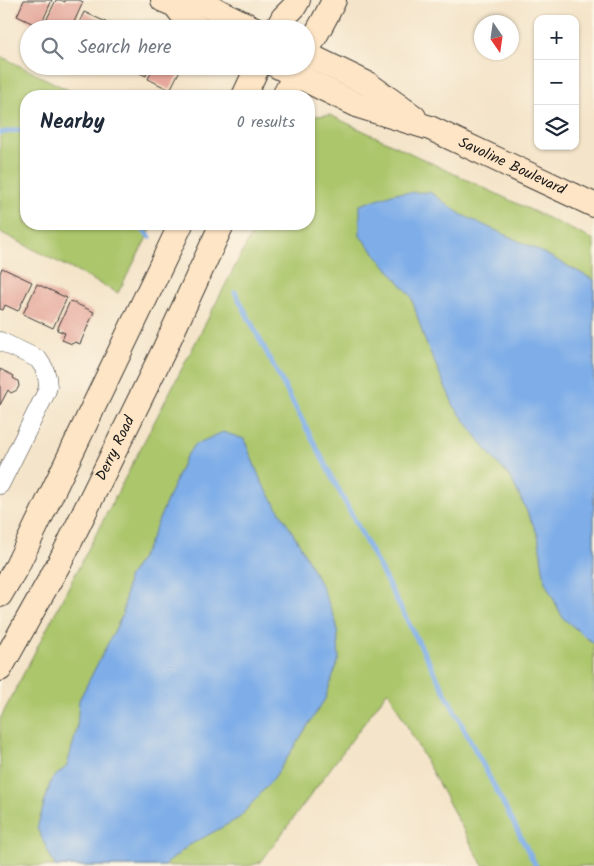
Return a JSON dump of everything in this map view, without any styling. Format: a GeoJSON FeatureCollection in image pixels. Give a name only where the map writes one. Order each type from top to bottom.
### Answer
{"type":"FeatureCollection","features":[{"type":"Feature","properties":{"kind":"main road"},"geometry":{"type":"LineString","coordinates":[[169,3],[196,0],[237,20]]}},
{"type":"Feature","properties":{"kind":"main road"},"geometry":{"type":"LineString","coordinates":[[282,20],[298,0]]}},
{"type":"Feature","properties":{"kind":"main road"},"geometry":{"type":"LineString","coordinates":[[315,36],[334,0]]}},
{"type":"Feature","properties":{"kind":"main road"},"geometry":{"type":"LineString","coordinates":[[169,3],[186,20]]}},
{"type":"Feature","properties":{"kind":"main road","name":"Savoline Boulevard"},"geometry":{"type":"LineString","coordinates":[[315,58],[368,84],[430,128]]}},
{"type":"Feature","properties":{"kind":"main road"},"geometry":{"type":"LineString","coordinates":[[247,90],[254,75]]}},
{"type":"Feature","properties":{"kind":"main road"},"geometry":{"type":"LineString","coordinates":[[286,90],[289,75]]}},
{"type":"Feature","properties":{"kind":"main road","name":"Savoline Boulevard"},"geometry":{"type":"LineString","coordinates":[[302,75],[359,106],[430,128],[594,205]]}},
{"type":"Feature","properties":{"kind":"main road"},"geometry":{"type":"LineString","coordinates":[[0,596],[17,566],[179,230]]}},
{"type":"Feature","properties":{"kind":"main road","name":"Derry Road"},"geometry":{"type":"LineString","coordinates":[[0,669],[61,560],[219,230]]}},
{"type":"Feature","properties":{"kind":"street"},"geometry":{"type":"LineString","coordinates":[[0,341],[38,359],[44,368],[48,387],[0,485]]}},
{"type":"Feature","properties":{"kind":"green space"},"geometry":{"type":"Polygon","coordinates":[[[0,56],[20,66],[20,75],[38,75],[68,90],[20,90],[20,230],[151,230],[118,293],[0,232],[0,56]]]}},
{"type":"Feature","properties":{"kind":"green space"},"geometry":{"type":"Polygon","coordinates":[[[330,115],[594,240],[594,866],[483,866],[388,691],[261,862],[250,866],[0,866],[0,719],[254,230],[315,230],[315,116],[330,115]]]}},
{"type":"Feature","properties":{"kind":"water"},"geometry":{"type":"Polygon","coordinates":[[[430,192],[462,215],[536,249],[594,280],[594,643],[563,618],[545,582],[538,535],[511,478],[491,456],[454,406],[424,338],[411,296],[360,236],[360,205],[395,193],[430,192]]]}},
{"type":"Feature","properties":{"kind":"water"},"geometry":{"type":"Polygon","coordinates":[[[223,432],[244,439],[261,481],[299,543],[323,589],[337,625],[339,659],[325,699],[274,778],[239,818],[188,846],[164,866],[55,866],[37,828],[51,780],[67,766],[77,729],[79,700],[123,614],[128,578],[146,550],[185,458],[194,445],[223,432]]]}},
{"type":"Feature","properties":{"kind":"building"},"geometry":{"type":"Polygon","coordinates":[[[24,0],[52,0],[43,20],[25,20],[17,16],[24,0]]]}},
{"type":"Feature","properties":{"kind":"building"},"geometry":{"type":"Polygon","coordinates":[[[56,0],[65,2],[65,0],[79,0],[83,2],[75,20],[46,20],[56,0]]]}},
{"type":"Feature","properties":{"kind":"building"},"geometry":{"type":"Polygon","coordinates":[[[84,12],[102,20],[80,20],[84,12]]]}},
{"type":"Feature","properties":{"kind":"building"},"geometry":{"type":"Polygon","coordinates":[[[150,75],[178,75],[170,90],[148,79],[150,75]]]}},
{"type":"Feature","properties":{"kind":"building"},"geometry":{"type":"Polygon","coordinates":[[[2,268],[32,282],[18,311],[5,305],[3,310],[0,309],[0,273],[2,268]]]}},
{"type":"Feature","properties":{"kind":"building"},"geometry":{"type":"Polygon","coordinates":[[[37,284],[67,298],[53,328],[23,314],[37,284]]]}},
{"type":"Feature","properties":{"kind":"building"},"geometry":{"type":"Polygon","coordinates":[[[70,301],[94,312],[80,344],[75,342],[72,344],[62,340],[65,333],[57,330],[70,301]]]}},
{"type":"Feature","properties":{"kind":"building"},"geometry":{"type":"Polygon","coordinates":[[[0,369],[14,376],[13,378],[18,381],[19,386],[17,390],[11,393],[8,390],[0,405],[0,369]]]}},
{"type":"Feature","properties":{"kind":"waterway"},"geometry":{"type":"LineString","coordinates":[[0,133],[20,130]]}},
{"type":"Feature","properties":{"kind":"waterway"},"geometry":{"type":"LineString","coordinates":[[143,230],[150,237]]}},
{"type":"Feature","properties":{"kind":"waterway"},"geometry":{"type":"LineString","coordinates":[[235,292],[536,866]]}}]}
